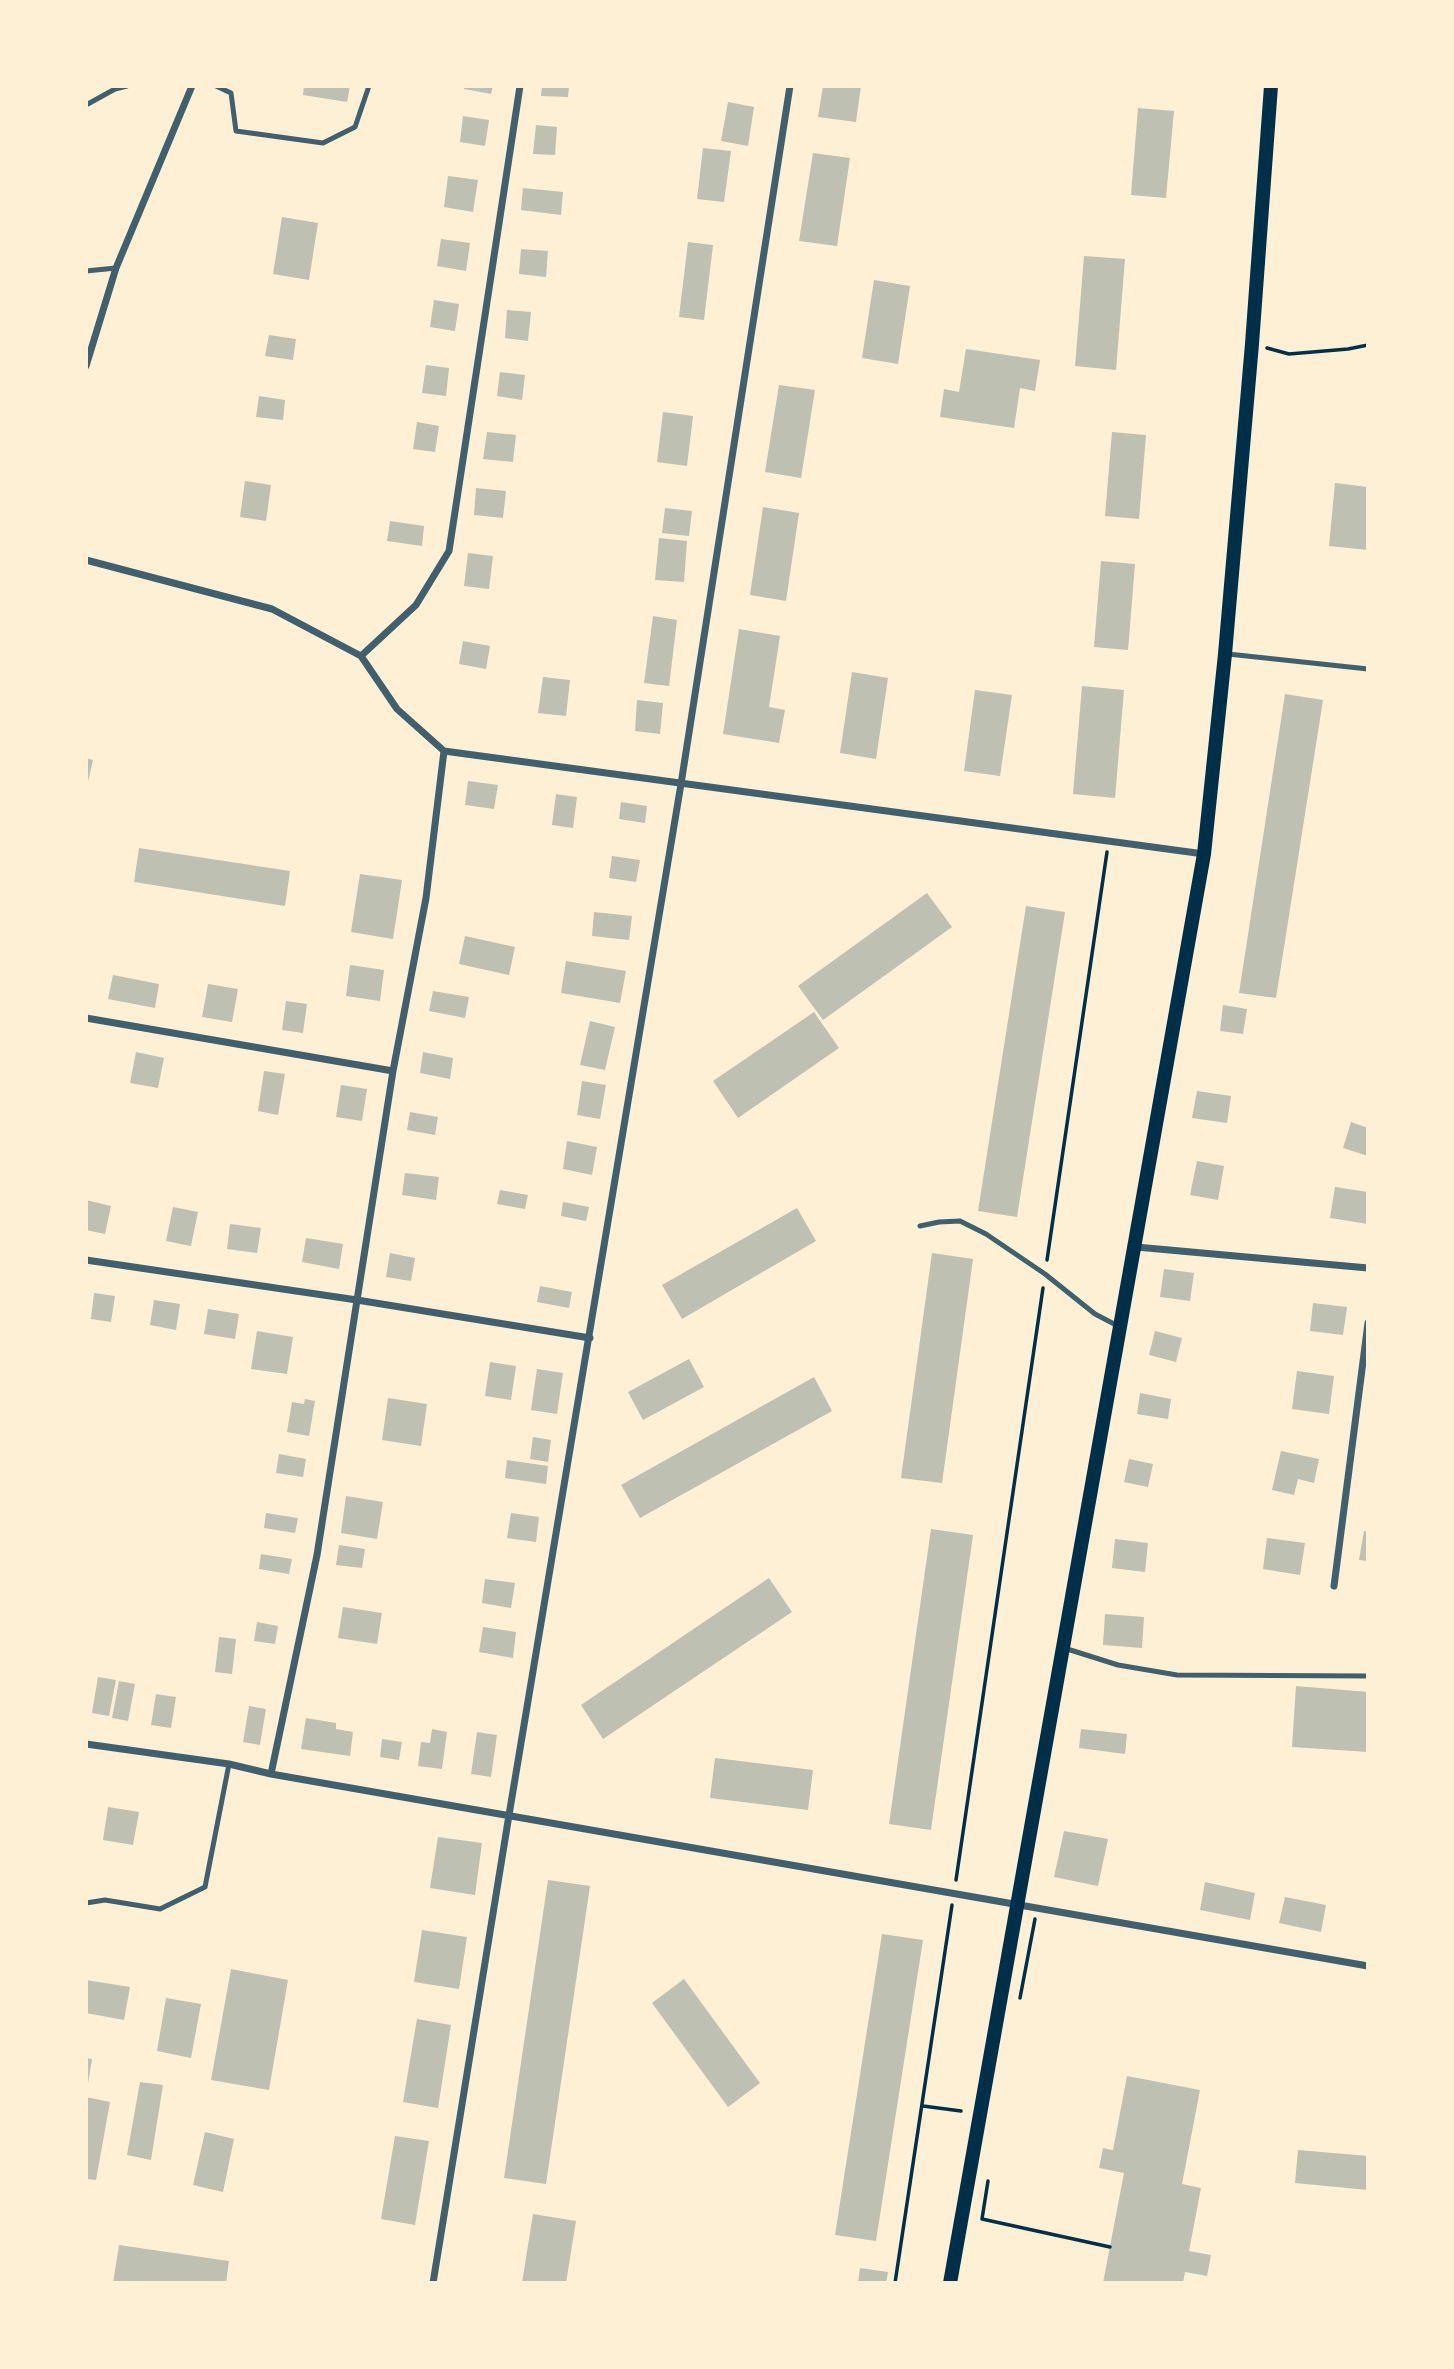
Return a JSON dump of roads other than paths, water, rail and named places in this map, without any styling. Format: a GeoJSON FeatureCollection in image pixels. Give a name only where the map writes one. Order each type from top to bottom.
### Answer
{"type":"FeatureCollection","features":[{"type":"Feature","properties":{"kind":"main road"},"geometry":{"type":"LineString","coordinates":[[950,2283],[1204,854],[1225,654],[1272,86]]}},
{"type":"Feature","properties":{"kind":"street"},"geometry":{"type":"LineString","coordinates":[[86,366],[116,268],[192,86]]}},
{"type":"Feature","properties":{"kind":"street"},"geometry":{"type":"LineString","coordinates":[[361,656],[416,605],[449,551],[520,86]]}},
{"type":"Feature","properties":{"kind":"street"},"geometry":{"type":"LineString","coordinates":[[433,2283],[681,784],[790,86]]}},
{"type":"Feature","properties":{"kind":"street"},"geometry":{"type":"LineString","coordinates":[[86,559],[272,609],[361,656],[397,709],[444,751],[1204,854]]}},
{"type":"Feature","properties":{"kind":"street"},"geometry":{"type":"LineString","coordinates":[[271,1774],[317,1555],[393,1071],[426,898],[444,751]]}},
{"type":"Feature","properties":{"kind":"street"},"geometry":{"type":"LineString","coordinates":[[86,1018],[393,1071]]}},
{"type":"Feature","properties":{"kind":"street"},"geometry":{"type":"LineString","coordinates":[[1136,1247],[1368,1268]]}},
{"type":"Feature","properties":{"kind":"street"},"geometry":{"type":"LineString","coordinates":[[86,1260],[590,1338]]}},
{"type":"Feature","properties":{"kind":"street"},"geometry":{"type":"LineString","coordinates":[[1334,1586],[1368,1324]]}},
{"type":"Feature","properties":{"kind":"street"},"geometry":{"type":"LineString","coordinates":[[86,1744],[229,1764],[271,1774],[1368,1966]]}},
{"type":"Feature","properties":{"kind":"lane"},"geometry":{"type":"LineString","coordinates":[[86,105],[127,86]]}},
{"type":"Feature","properties":{"kind":"lane"},"geometry":{"type":"LineString","coordinates":[[216,86],[231,93]]}},
{"type":"Feature","properties":{"kind":"lane"},"geometry":{"type":"LineString","coordinates":[[233,86],[231,93],[236,131],[324,143],[355,127],[369,86]]}},
{"type":"Feature","properties":{"kind":"lane"},"geometry":{"type":"LineString","coordinates":[[86,271],[116,268]]}},
{"type":"Feature","properties":{"kind":"lane"},"geometry":{"type":"LineString","coordinates":[[1225,654],[1368,669]]}},
{"type":"Feature","properties":{"kind":"lane"},"geometry":{"type":"LineString","coordinates":[[920,1226],[960,1221],[986,1234],[1095,1314],[1121,1328]]}},
{"type":"Feature","properties":{"kind":"lane"},"geometry":{"type":"LineString","coordinates":[[1064,1648],[1118,1665],[1177,1675],[1368,1676]]}},
{"type":"Feature","properties":{"kind":"lane"},"geometry":{"type":"LineString","coordinates":[[86,1903],[105,1900],[160,1909],[205,1887],[229,1764]]}}]}
